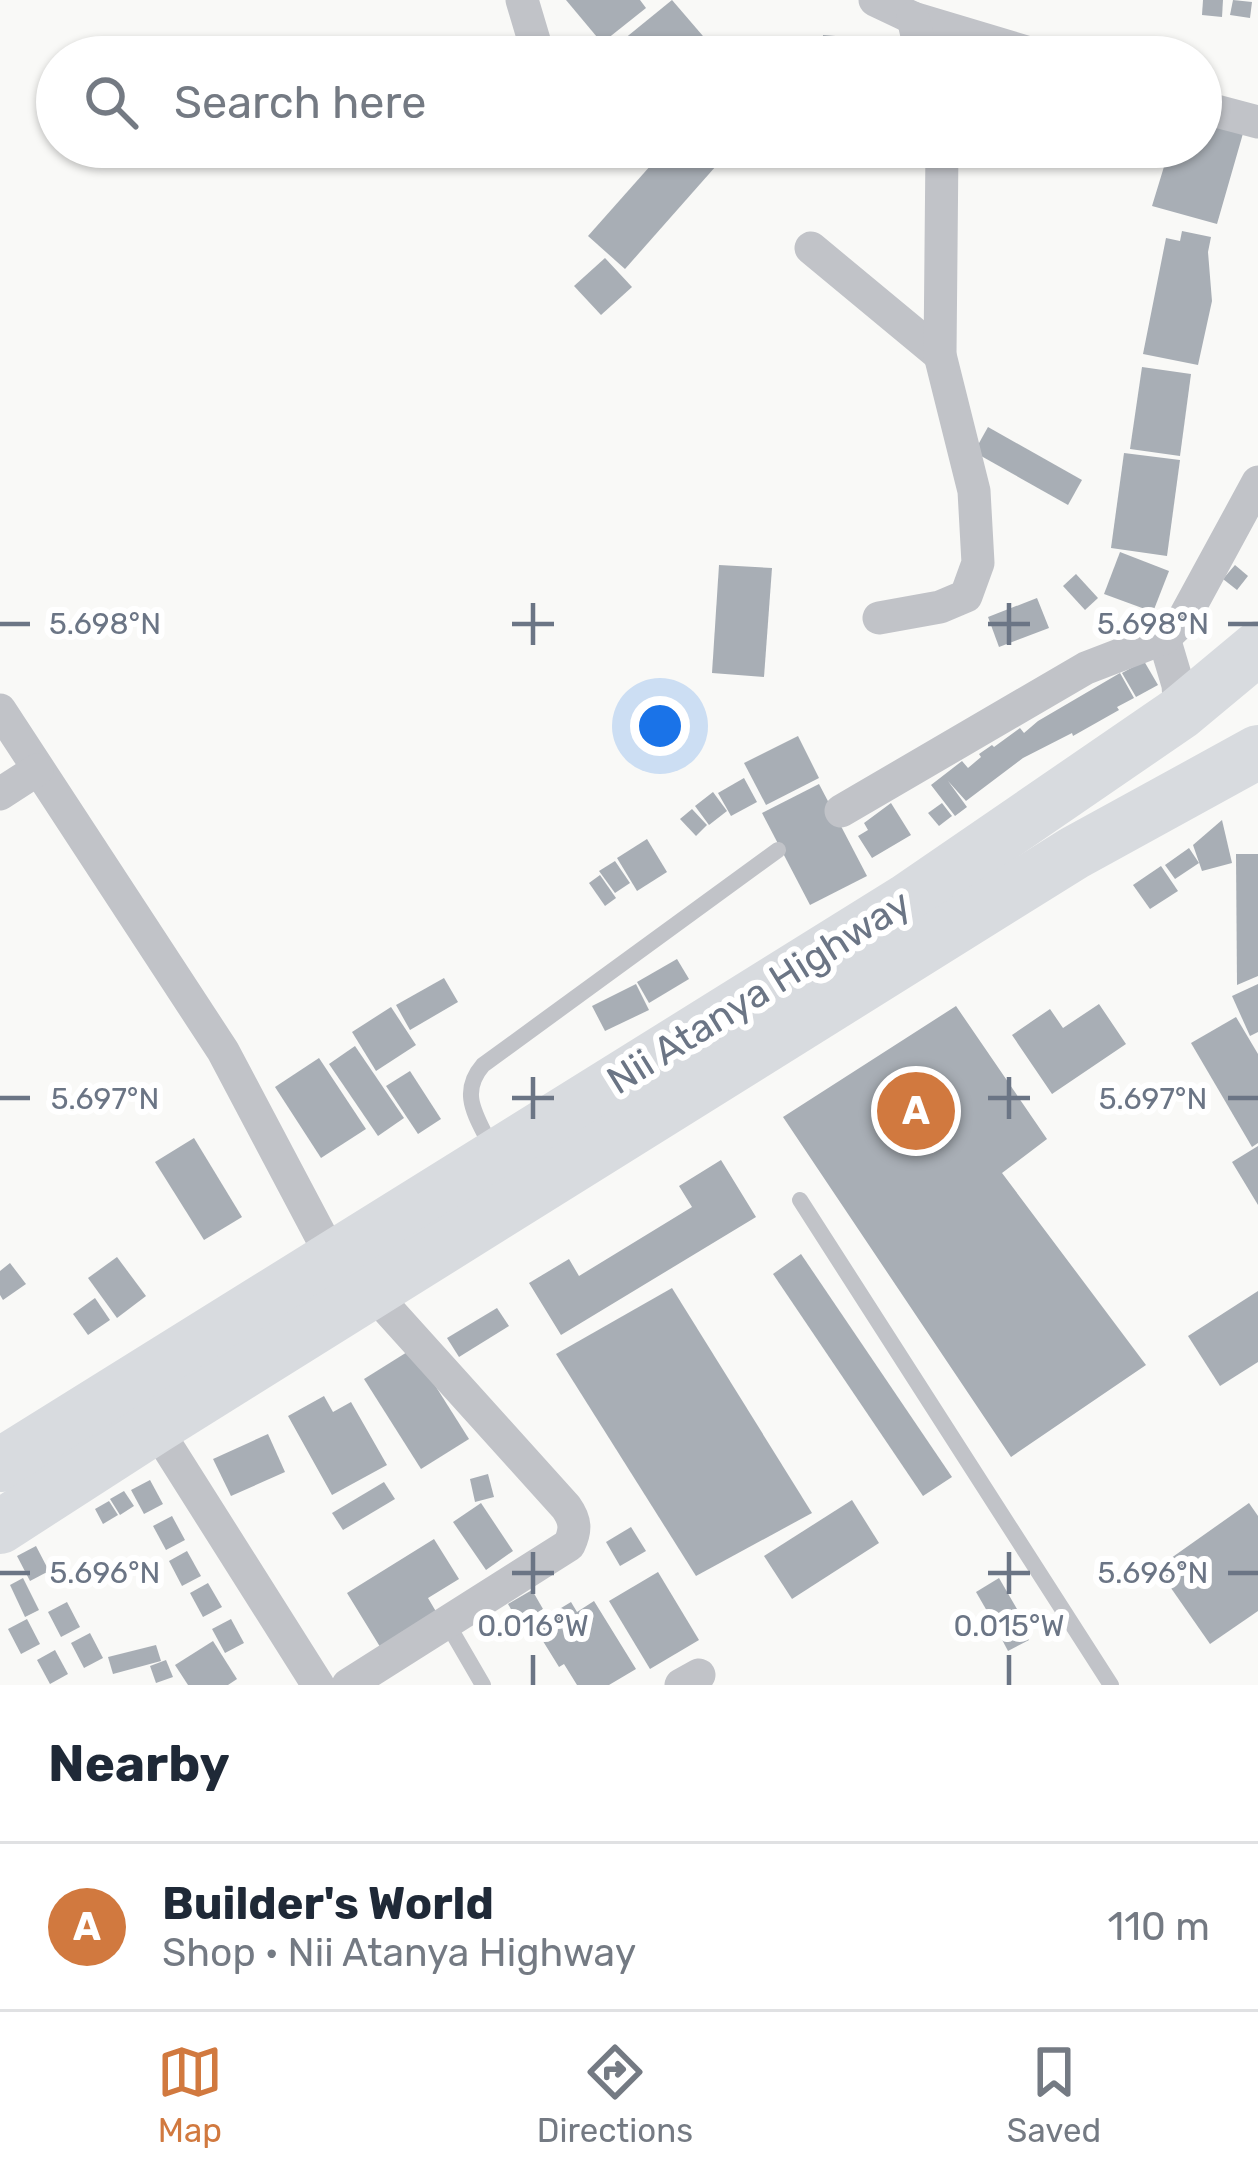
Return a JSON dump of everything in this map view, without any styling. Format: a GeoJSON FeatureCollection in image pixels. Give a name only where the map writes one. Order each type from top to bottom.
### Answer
{"type":"FeatureCollection","features":[{"type":"Feature","properties":{"kind":"main road","name":"Nii Atanya Highway"},"geometry":{"type":"LineString","coordinates":[[0,1466],[353,1276],[495,1156],[906,901],[1180,713],[1258,648]]}},
{"type":"Feature","properties":{"kind":"main road"},"geometry":{"type":"LineString","coordinates":[[0,1527],[154,1427],[353,1276],[1074,853],[1258,752]]}},
{"type":"Feature","properties":{"kind":"street"},"geometry":{"type":"LineString","coordinates":[[522,0],[532,36]]}},
{"type":"Feature","properties":{"kind":"street"},"geometry":{"type":"LineString","coordinates":[[875,0],[913,18],[973,36]]}},
{"type":"Feature","properties":{"kind":"street"},"geometry":{"type":"LineString","coordinates":[[913,18],[917,36]]}},
{"type":"Feature","properties":{"kind":"street"},"geometry":{"type":"LineString","coordinates":[[1222,113],[1258,122]]}},
{"type":"Feature","properties":{"kind":"street"},"geometry":{"type":"LineString","coordinates":[[878,618],[940,608],[966,596],[978,563],[974,491],[940,355],[942,168]]}},
{"type":"Feature","properties":{"kind":"street"},"geometry":{"type":"LineString","coordinates":[[811,248],[940,355]]}},
{"type":"Feature","properties":{"kind":"street"},"geometry":{"type":"LineString","coordinates":[[841,811],[1086,668],[1164,638],[1183,620],[1258,482]]}},
{"type":"Feature","properties":{"kind":"street"},"geometry":{"type":"LineString","coordinates":[[1164,638],[1178,685],[1180,713]]}},
{"type":"Feature","properties":{"kind":"street"},"geometry":{"type":"LineString","coordinates":[[0,710],[223,1051],[353,1276],[572,1516],[576,1532],[569,1545],[348,1685]]}},
{"type":"Feature","properties":{"kind":"street"},"geometry":{"type":"LineString","coordinates":[[0,794],[37,770]]}},
{"type":"Feature","properties":{"kind":"street"},"geometry":{"type":"LineString","coordinates":[[154,1427],[319,1685]]}},
{"type":"Feature","properties":{"kind":"lane"},"geometry":{"type":"LineString","coordinates":[[495,1156],[468,1096],[472,1078],[483,1065],[778,850]]}},
{"type":"Feature","properties":{"kind":"lane"},"geometry":{"type":"LineString","coordinates":[[800,1200],[1111,1685]]}},
{"type":"Feature","properties":{"kind":"lane"},"geometry":{"type":"LineString","coordinates":[[447,1622],[482,1685]]}},
{"type":"Feature","properties":{"kind":"building"},"geometry":{"type":"Polygon","coordinates":[[[566,0],[640,0],[646,8],[611,36],[596,36],[566,0]]]}},
{"type":"Feature","properties":{"kind":"building"},"geometry":{"type":"Polygon","coordinates":[[[672,0],[703,36],[628,36],[672,0]]]}},
{"type":"Feature","properties":{"kind":"building"},"geometry":{"type":"Polygon","coordinates":[[[1203,0],[1223,0],[1222,17],[1202,15],[1203,0]]]}},
{"type":"Feature","properties":{"kind":"building"},"geometry":{"type":"Polygon","coordinates":[[[1233,0],[1252,2],[1250,18],[1230,15],[1233,0]]]}},
{"type":"Feature","properties":{"kind":"building"},"geometry":{"type":"Polygon","coordinates":[[[1222,124],[1244,130],[1217,224],[1152,206],[1164,168],[1222,168],[1222,124]]]}},
{"type":"Feature","properties":{"kind":"building"},"geometry":{"type":"Polygon","coordinates":[[[648,168],[714,168],[625,269],[588,236],[648,168]]]}},
{"type":"Feature","properties":{"kind":"building"},"geometry":{"type":"Polygon","coordinates":[[[1182,231],[1211,237],[1212,301],[1198,365],[1143,354],[1166,238],[1180,241],[1182,231]]]}},
{"type":"Feature","properties":{"kind":"building"},"geometry":{"type":"Polygon","coordinates":[[[605,258],[632,287],[601,315],[574,286],[605,258]]]}},
{"type":"Feature","properties":{"kind":"building"},"geometry":{"type":"Polygon","coordinates":[[[1142,367],[1191,374],[1180,456],[1130,449],[1142,367]]]}},
{"type":"Feature","properties":{"kind":"building"},"geometry":{"type":"Polygon","coordinates":[[[988,427],[1082,480],[1068,505],[974,452],[988,427]]]}},
{"type":"Feature","properties":{"kind":"building"},"geometry":{"type":"Polygon","coordinates":[[[1124,453],[1180,460],[1167,556],[1111,548],[1124,453]]]}},
{"type":"Feature","properties":{"kind":"building"},"geometry":{"type":"Polygon","coordinates":[[[1120,552],[1169,571],[1153,612],[1104,594],[1120,552]]]}},
{"type":"Feature","properties":{"kind":"building"},"geometry":{"type":"Polygon","coordinates":[[[719,565],[772,568],[764,677],[712,673],[719,565]]]}},
{"type":"Feature","properties":{"kind":"building"},"geometry":{"type":"Polygon","coordinates":[[[1235,565],[1248,576],[1237,590],[1223,579],[1235,565]]]}},
{"type":"Feature","properties":{"kind":"building"},"geometry":{"type":"Polygon","coordinates":[[[1076,574],[1098,598],[1085,610],[1063,586],[1076,574]]]}},
{"type":"Feature","properties":{"kind":"building"},"geometry":{"type":"Polygon","coordinates":[[[1037,598],[1049,628],[999,647],[988,617],[1037,598]]]}},
{"type":"Feature","properties":{"kind":"building"},"geometry":{"type":"Polygon","coordinates":[[[1144,661],[1158,685],[1136,697],[1122,673],[1144,661]]]}},
{"type":"Feature","properties":{"kind":"building"},"geometry":{"type":"Polygon","coordinates":[[[1120,673],[1134,698],[1119,710],[1023,758],[966,801],[948,781],[967,807],[955,816],[931,785],[962,761],[968,768],[992,745],[1020,728],[1024,733],[1120,673]]]}},
{"type":"Feature","properties":{"kind":"building"},"geometry":{"type":"Polygon","coordinates":[[[798,736],[819,778],[766,805],[744,763],[798,736]]]}},
{"type":"Feature","properties":{"kind":"building"},"geometry":{"type":"Polygon","coordinates":[[[744,778],[757,802],[731,816],[718,793],[744,778]]]}},
{"type":"Feature","properties":{"kind":"building"},"geometry":{"type":"Polygon","coordinates":[[[819,784],[867,876],[810,905],[762,813],[819,784]]]}},
{"type":"Feature","properties":{"kind":"building"},"geometry":{"type":"Polygon","coordinates":[[[713,792],[727,811],[709,825],[695,806],[713,792]]]}},
{"type":"Feature","properties":{"kind":"building"},"geometry":{"type":"Polygon","coordinates":[[[891,803],[911,835],[872,858],[858,836],[868,830],[864,823],[891,803]]]}},
{"type":"Feature","properties":{"kind":"building"},"geometry":{"type":"Polygon","coordinates":[[[942,803],[952,816],[939,826],[928,813],[942,803]]]}},
{"type":"Feature","properties":{"kind":"building"},"geometry":{"type":"Polygon","coordinates":[[[692,809],[707,825],[696,836],[680,819],[692,809]]]}},
{"type":"Feature","properties":{"kind":"building"},"geometry":{"type":"Polygon","coordinates":[[[1222,820],[1232,863],[1202,871],[1193,845],[1222,820]]]}},
{"type":"Feature","properties":{"kind":"building"},"geometry":{"type":"Polygon","coordinates":[[[647,839],[667,872],[637,891],[617,858],[647,839]]]}},
{"type":"Feature","properties":{"kind":"building"},"geometry":{"type":"Polygon","coordinates":[[[1189,848],[1199,863],[1175,879],[1165,865],[1189,848]]]}},
{"type":"Feature","properties":{"kind":"building"},"geometry":{"type":"Polygon","coordinates":[[[1236,854],[1258,854],[1258,976],[1237,985],[1236,854]]]}},
{"type":"Feature","properties":{"kind":"building"},"geometry":{"type":"Polygon","coordinates":[[[615,861],[630,883],[615,893],[599,871],[615,861]]]}},
{"type":"Feature","properties":{"kind":"building"},"geometry":{"type":"Polygon","coordinates":[[[1161,866],[1178,891],[1150,909],[1133,885],[1161,866]]]}},
{"type":"Feature","properties":{"kind":"building"},"geometry":{"type":"Polygon","coordinates":[[[600,875],[616,898],[605,906],[589,883],[600,875]]]}},
{"type":"Feature","properties":{"kind":"building"},"geometry":{"type":"Polygon","coordinates":[[[677,959],[689,979],[649,1003],[637,982],[677,959]]]}},
{"type":"Feature","properties":{"kind":"building"},"geometry":{"type":"Polygon","coordinates":[[[444,978],[458,1002],[410,1030],[396,1005],[444,978]]]}},
{"type":"Feature","properties":{"kind":"building"},"geometry":{"type":"Polygon","coordinates":[[[636,984],[649,1010],[605,1031],[592,1006],[636,984]]]}},
{"type":"Feature","properties":{"kind":"building"},"geometry":{"type":"Polygon","coordinates":[[[1258,984],[1258,1032],[1250,1036],[1232,996],[1258,984]]]}},
{"type":"Feature","properties":{"kind":"building"},"geometry":{"type":"Polygon","coordinates":[[[1099,1004],[1126,1044],[1052,1094],[1012,1035],[1050,1009],[1063,1028],[1099,1004]]]}},
{"type":"Feature","properties":{"kind":"building"},"geometry":{"type":"Polygon","coordinates":[[[956,1006],[1047,1139],[1002,1173],[1146,1365],[1011,1457],[783,1117],[956,1006]]]}},
{"type":"Feature","properties":{"kind":"building"},"geometry":{"type":"Polygon","coordinates":[[[391,1007],[416,1045],[376,1071],[352,1032],[391,1007]]]}},
{"type":"Feature","properties":{"kind":"building"},"geometry":{"type":"Polygon","coordinates":[[[1236,1017],[1258,1054],[1258,1143],[1252,1147],[1191,1043],[1236,1017]]]}},
{"type":"Feature","properties":{"kind":"building"},"geometry":{"type":"Polygon","coordinates":[[[355,1046],[404,1118],[378,1136],[329,1064],[355,1046]]]}},
{"type":"Feature","properties":{"kind":"building"},"geometry":{"type":"Polygon","coordinates":[[[319,1058],[366,1129],[321,1158],[275,1087],[319,1058]]]}},
{"type":"Feature","properties":{"kind":"building"},"geometry":{"type":"Polygon","coordinates":[[[410,1071],[441,1119],[418,1134],[386,1086],[410,1071]]]}},
{"type":"Feature","properties":{"kind":"building"},"geometry":{"type":"Polygon","coordinates":[[[194,1138],[242,1217],[204,1240],[155,1162],[194,1138]]]}},
{"type":"Feature","properties":{"kind":"building"},"geometry":{"type":"Polygon","coordinates":[[[1258,1146],[1258,1205],[1232,1162],[1258,1146]]]}},
{"type":"Feature","properties":{"kind":"building"},"geometry":{"type":"Polygon","coordinates":[[[721,1160],[756,1217],[561,1335],[529,1283],[569,1259],[579,1276],[692,1207],[679,1186],[721,1160]]]}},
{"type":"Feature","properties":{"kind":"building"},"geometry":{"type":"Polygon","coordinates":[[[801,1254],[952,1477],[923,1496],[773,1274],[801,1254]]]}},
{"type":"Feature","properties":{"kind":"building"},"geometry":{"type":"Polygon","coordinates":[[[117,1257],[146,1296],[117,1318],[88,1278],[117,1257]]]}},
{"type":"Feature","properties":{"kind":"building"},"geometry":{"type":"Polygon","coordinates":[[[10,1263],[26,1284],[3,1300],[0,1271],[10,1263]]]}},
{"type":"Feature","properties":{"kind":"building"},"geometry":{"type":"Polygon","coordinates":[[[672,1288],[812,1513],[696,1576],[556,1354],[672,1288]]]}},
{"type":"Feature","properties":{"kind":"building"},"geometry":{"type":"Polygon","coordinates":[[[1258,1291],[1258,1362],[1220,1386],[1188,1336],[1258,1291]]]}},
{"type":"Feature","properties":{"kind":"building"},"geometry":{"type":"Polygon","coordinates":[[[95,1298],[110,1320],[88,1335],[73,1314],[95,1298]]]}},
{"type":"Feature","properties":{"kind":"building"},"geometry":{"type":"Polygon","coordinates":[[[497,1308],[509,1326],[459,1357],[447,1338],[497,1308]]]}},
{"type":"Feature","properties":{"kind":"building"},"geometry":{"type":"Polygon","coordinates":[[[412,1349],[469,1439],[421,1469],[364,1379],[412,1349]]]}},
{"type":"Feature","properties":{"kind":"building"},"geometry":{"type":"Polygon","coordinates":[[[324,1396],[333,1412],[351,1402],[387,1465],[332,1495],[288,1416],[324,1396]]]}},
{"type":"Feature","properties":{"kind":"building"},"geometry":{"type":"Polygon","coordinates":[[[268,1434],[285,1472],[231,1496],[213,1459],[268,1434]]]}},
{"type":"Feature","properties":{"kind":"building"},"geometry":{"type":"Polygon","coordinates":[[[488,1474],[494,1497],[475,1502],[470,1479],[488,1474]]]}},
{"type":"Feature","properties":{"kind":"building"},"geometry":{"type":"Polygon","coordinates":[[[150,1480],[163,1504],[144,1514],[131,1490],[150,1480]]]}},
{"type":"Feature","properties":{"kind":"building"},"geometry":{"type":"Polygon","coordinates":[[[384,1482],[395,1499],[343,1530],[332,1513],[384,1482]]]}},
{"type":"Feature","properties":{"kind":"building"},"geometry":{"type":"Polygon","coordinates":[[[124,1491],[134,1506],[120,1515],[110,1499],[124,1491]]]}},
{"type":"Feature","properties":{"kind":"building"},"geometry":{"type":"Polygon","coordinates":[[[852,1500],[879,1543],[792,1599],[764,1556],[852,1500]]]}},
{"type":"Feature","properties":{"kind":"building"},"geometry":{"type":"Polygon","coordinates":[[[109,1501],[118,1515],[103,1524],[95,1509],[109,1501]]]}},
{"type":"Feature","properties":{"kind":"building"},"geometry":{"type":"Polygon","coordinates":[[[481,1503],[513,1551],[486,1570],[453,1522],[481,1503]]]}},
{"type":"Feature","properties":{"kind":"building"},"geometry":{"type":"Polygon","coordinates":[[[1249,1503],[1258,1516],[1258,1611],[1210,1644],[1157,1568],[1249,1503]]]}},
{"type":"Feature","properties":{"kind":"building"},"geometry":{"type":"Polygon","coordinates":[[[172,1516],[185,1540],[166,1550],[153,1526],[172,1516]]]}},
{"type":"Feature","properties":{"kind":"building"},"geometry":{"type":"Polygon","coordinates":[[[631,1527],[646,1551],[620,1566],[606,1542],[631,1527]]]}},
{"type":"Feature","properties":{"kind":"building"},"geometry":{"type":"Polygon","coordinates":[[[434,1539],[459,1579],[428,1598],[438,1615],[382,1650],[347,1593],[434,1539]]]}},
{"type":"Feature","properties":{"kind":"building"},"geometry":{"type":"Polygon","coordinates":[[[36,1546],[49,1571],[30,1581],[17,1556],[36,1546]]]}},
{"type":"Feature","properties":{"kind":"building"},"geometry":{"type":"Polygon","coordinates":[[[187,1551],[201,1576],[182,1586],[169,1561],[187,1551]]]}},
{"type":"Feature","properties":{"kind":"building"},"geometry":{"type":"Polygon","coordinates":[[[658,1572],[699,1640],[650,1669],[609,1601],[658,1572]]]}},
{"type":"Feature","properties":{"kind":"building"},"geometry":{"type":"Polygon","coordinates":[[[23,1578],[39,1610],[25,1617],[10,1585],[23,1578]]]}},
{"type":"Feature","properties":{"kind":"building"},"geometry":{"type":"Polygon","coordinates":[[[999,1578],[1021,1616],[998,1630],[976,1592],[999,1578]]]}},
{"type":"Feature","properties":{"kind":"building"},"geometry":{"type":"Polygon","coordinates":[[[208,1583],[222,1607],[203,1617],[190,1593],[208,1583]]]}},
{"type":"Feature","properties":{"kind":"building"},"geometry":{"type":"Polygon","coordinates":[[[532,1590],[543,1609],[519,1623],[508,1604],[532,1590]]]}},
{"type":"Feature","properties":{"kind":"building"},"geometry":{"type":"Polygon","coordinates":[[[594,1601],[636,1669],[609,1685],[577,1685],[564,1664],[559,1667],[533,1625],[571,1602],[577,1612],[594,1601]]]}},
{"type":"Feature","properties":{"kind":"building"},"geometry":{"type":"Polygon","coordinates":[[[67,1602],[80,1627],[61,1637],[48,1612],[67,1602]]]}},
{"type":"Feature","properties":{"kind":"building"},"geometry":{"type":"Polygon","coordinates":[[[27,1619],[40,1644],[21,1654],[8,1629],[27,1619]]]}},
{"type":"Feature","properties":{"kind":"building"},"geometry":{"type":"Polygon","coordinates":[[[231,1619],[244,1643],[225,1653],[212,1629],[231,1619]]]}},
{"type":"Feature","properties":{"kind":"building"},"geometry":{"type":"Polygon","coordinates":[[[1019,1622],[1029,1640],[1008,1651],[998,1632],[1019,1622]]]}},
{"type":"Feature","properties":{"kind":"building"},"geometry":{"type":"Polygon","coordinates":[[[90,1633],[103,1658],[84,1668],[71,1643],[90,1633]]]}},
{"type":"Feature","properties":{"kind":"building"},"geometry":{"type":"Polygon","coordinates":[[[213,1641],[237,1679],[228,1685],[188,1685],[175,1665],[213,1641]]]}},
{"type":"Feature","properties":{"kind":"building"},"geometry":{"type":"Polygon","coordinates":[[[156,1645],[161,1661],[113,1674],[108,1657],[156,1645]]]}},
{"type":"Feature","properties":{"kind":"building"},"geometry":{"type":"Polygon","coordinates":[[[55,1650],[68,1674],[50,1684],[37,1660],[55,1650]]]}},
{"type":"Feature","properties":{"kind":"building"},"geometry":{"type":"Polygon","coordinates":[[[166,1660],[173,1677],[156,1683],[150,1666],[166,1660]]]}},
{"type":"Feature","properties":{"kind":"place","name":"Builder's World"},"geometry":{"type":"Point","coordinates":[916,1111]}}]}
